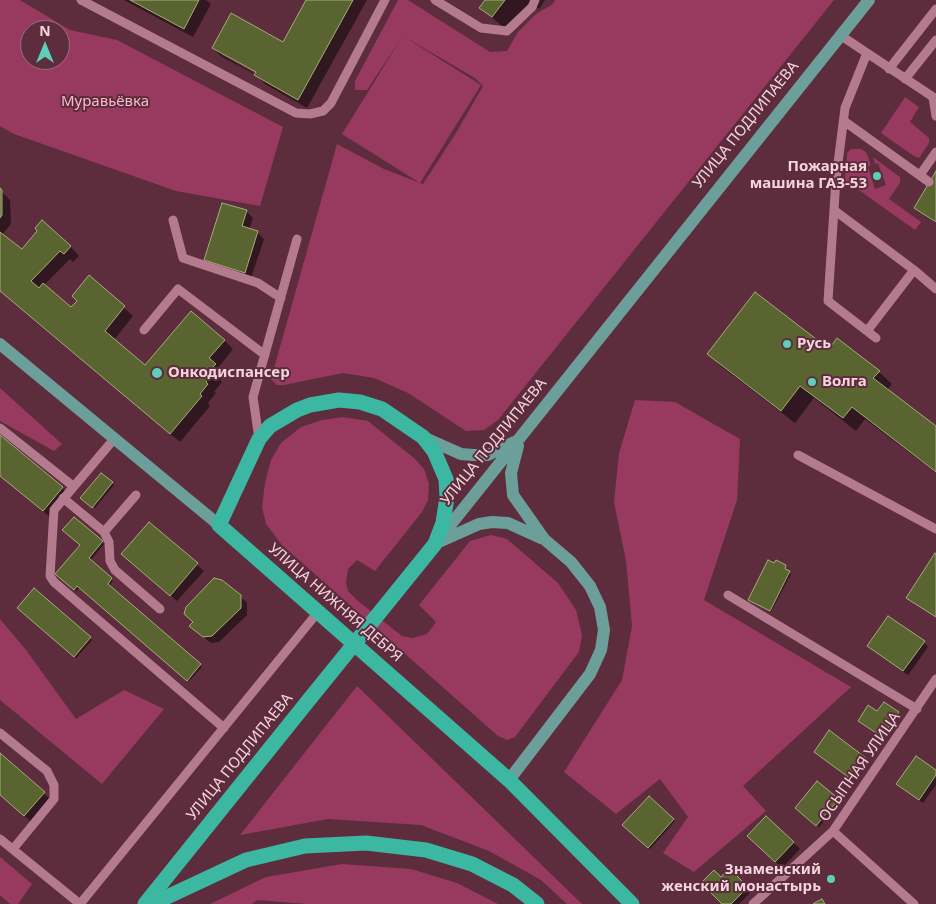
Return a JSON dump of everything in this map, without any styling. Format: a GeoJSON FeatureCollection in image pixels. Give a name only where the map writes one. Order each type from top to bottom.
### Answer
{"type":"FeatureCollection","features":[{"type":"Feature","properties":{"kind":"highway"},"geometry":{"type":"LineString","coordinates":[[219,524],[258,439],[270,426],[285,415],[310,405],[339,400],[360,402],[382,409],[423,437],[434,450],[446,478],[447,497],[443,523],[435,544]]}},
{"type":"Feature","properties":{"kind":"highway","name":"УЛИЦА НИЖНЯЯ ДЕБРЯ"},"geometry":{"type":"LineString","coordinates":[[219,524],[509,780],[632,904]]}},
{"type":"Feature","properties":{"kind":"highway","name":"УЛИЦА ПОДЛИПАЕВА"},"geometry":{"type":"LineString","coordinates":[[145,904],[435,544]]}},
{"type":"Feature","properties":{"kind":"highway"},"geometry":{"type":"LineString","coordinates":[[152,904],[246,860],[305,846],[366,843],[426,850],[472,864],[513,885],[537,904]]}},
{"type":"Feature","properties":{"kind":"main road","name":"УЛИЦА ПОДЛИПАЕВА"},"geometry":{"type":"LineString","coordinates":[[435,544],[869,0]]}},
{"type":"Feature","properties":{"kind":"main road","name":"УЛИЦА НИЖНЯЯ ДЕБРЯ"},"geometry":{"type":"LineString","coordinates":[[0,344],[219,524]]}},
{"type":"Feature","properties":{"kind":"main road"},"geometry":{"type":"LineString","coordinates":[[423,437],[454,452],[473,455],[488,455],[520,438]]}},
{"type":"Feature","properties":{"kind":"main road"},"geometry":{"type":"LineString","coordinates":[[509,780],[573,699],[590,674],[601,650],[604,630],[600,607],[590,586],[571,562],[544,539],[513,495],[511,473],[520,438]]}},
{"type":"Feature","properties":{"kind":"main road"},"geometry":{"type":"LineString","coordinates":[[435,544],[456,533],[492,522],[513,525],[544,539]]}},
{"type":"Feature","properties":{"kind":"street"},"geometry":{"type":"LineString","coordinates":[[81,0],[301,114],[323,111],[331,104],[384,0]]}},
{"type":"Feature","properties":{"kind":"street"},"geometry":{"type":"LineString","coordinates":[[435,0],[481,28],[506,31],[532,7],[535,0]]}},
{"type":"Feature","properties":{"kind":"street"},"geometry":{"type":"LineString","coordinates":[[889,69],[936,9]]}},
{"type":"Feature","properties":{"kind":"street"},"geometry":{"type":"LineString","coordinates":[[840,35],[934,98],[936,116]]}},
{"type":"Feature","properties":{"kind":"street"},"geometry":{"type":"LineString","coordinates":[[906,79],[936,40]]}},
{"type":"Feature","properties":{"kind":"street"},"geometry":{"type":"LineString","coordinates":[[867,53],[845,108],[834,210],[828,301],[876,338]]}},
{"type":"Feature","properties":{"kind":"street"},"geometry":{"type":"LineString","coordinates":[[844,121],[929,182]]}},
{"type":"Feature","properties":{"kind":"street"},"geometry":{"type":"LineString","coordinates":[[920,175],[936,152]]}},
{"type":"Feature","properties":{"kind":"street"},"geometry":{"type":"LineString","coordinates":[[834,210],[914,270],[936,289]]}},
{"type":"Feature","properties":{"kind":"street"},"geometry":{"type":"LineString","coordinates":[[173,220],[183,258],[258,283],[281,298]]}},
{"type":"Feature","properties":{"kind":"street"},"geometry":{"type":"LineString","coordinates":[[258,439],[253,397],[297,239]]}},
{"type":"Feature","properties":{"kind":"street"},"geometry":{"type":"LineString","coordinates":[[867,331],[914,270]]}},
{"type":"Feature","properties":{"kind":"street"},"geometry":{"type":"LineString","coordinates":[[144,330],[178,289],[265,355]]}},
{"type":"Feature","properties":{"kind":"street"},"geometry":{"type":"LineString","coordinates":[[0,428],[73,486]]}},
{"type":"Feature","properties":{"kind":"street"},"geometry":{"type":"LineString","coordinates":[[114,439],[63,498],[52,515],[49,569],[54,582],[224,728]]}},
{"type":"Feature","properties":{"kind":"street"},"geometry":{"type":"LineString","coordinates":[[798,455],[936,530]]}},
{"type":"Feature","properties":{"kind":"street"},"geometry":{"type":"LineString","coordinates":[[104,532],[136,495]]}},
{"type":"Feature","properties":{"kind":"street"},"geometry":{"type":"LineString","coordinates":[[63,498],[104,532],[109,542],[110,562],[115,570],[160,609]]}},
{"type":"Feature","properties":{"kind":"street"},"geometry":{"type":"LineString","coordinates":[[728,595],[917,709]]}},
{"type":"Feature","properties":{"kind":"street"},"geometry":{"type":"LineString","coordinates":[[0,839],[80,904],[318,612]]}},
{"type":"Feature","properties":{"kind":"street","name":"ОСЫПНАЯ УЛИЦА"},"geometry":{"type":"LineString","coordinates":[[754,904],[833,831],[936,679]]}},
{"type":"Feature","properties":{"kind":"street"},"geometry":{"type":"LineString","coordinates":[[0,734],[47,772],[54,785],[54,799],[13,849]]}},
{"type":"Feature","properties":{"kind":"street"},"geometry":{"type":"LineString","coordinates":[[833,831],[914,904]]}},
{"type":"Feature","properties":{"kind":"green space","name":"Муравьёвка"},"geometry":{"type":"Polygon","coordinates":[[[0,0],[20,0],[53,20],[20,20],[20,70],[70,70],[70,30],[117,40],[283,127],[260,206],[176,191],[14,134],[0,126],[0,0]]]}},
{"type":"Feature","properties":{"kind":"green space"},"geometry":{"type":"Polygon","coordinates":[[[398,0],[408,0],[490,52],[507,51],[518,32],[536,14],[553,4],[555,0],[834,0],[498,420],[484,430],[466,431],[408,393],[374,378],[343,373],[284,385],[277,385],[271,379],[337,144],[384,169],[419,183],[342,134],[402,37],[367,90],[355,90],[355,81],[398,0]],[[403,36],[481,85],[420,183],[423,184],[456,133],[483,86],[475,78],[403,36]]]}},
{"type":"Feature","properties":{"kind":"green space"},"geometry":{"type":"Polygon","coordinates":[[[905,97],[919,107],[910,122],[929,138],[929,143],[919,158],[881,133],[905,97]]]}},
{"type":"Feature","properties":{"kind":"green space"},"geometry":{"type":"Polygon","coordinates":[[[851,149],[861,149],[866,152],[871,165],[868,167],[875,189],[886,185],[878,163],[875,164],[873,157],[900,177],[900,183],[889,199],[921,222],[915,230],[845,180],[847,153],[851,149]]]}},
{"type":"Feature","properties":{"kind":"green space"},"geometry":{"type":"Polygon","coordinates":[[[0,388],[62,444],[54,451],[0,421],[0,388]]]}},
{"type":"Feature","properties":{"kind":"green space"},"geometry":{"type":"Polygon","coordinates":[[[635,400],[675,402],[740,439],[737,500],[704,600],[851,687],[743,786],[766,811],[694,872],[663,853],[688,817],[660,779],[616,814],[564,772],[622,680],[632,626],[626,561],[614,502],[619,453],[635,400]]]}},
{"type":"Feature","properties":{"kind":"green space"},"geometry":{"type":"Polygon","coordinates":[[[343,417],[368,421],[414,458],[424,469],[429,484],[428,500],[422,512],[375,571],[357,560],[348,569],[346,582],[348,591],[358,601],[402,636],[413,638],[427,634],[436,622],[419,605],[470,541],[491,535],[507,539],[558,583],[576,610],[582,635],[579,652],[515,737],[507,740],[498,736],[282,545],[266,524],[262,507],[265,483],[271,460],[281,443],[301,427],[322,420],[343,417]]]}},
{"type":"Feature","properties":{"kind":"green space"},"geometry":{"type":"Polygon","coordinates":[[[0,619],[26,650],[76,719],[124,690],[164,709],[102,784],[0,700],[0,619]]]}},
{"type":"Feature","properties":{"kind":"green space"},"geometry":{"type":"Polygon","coordinates":[[[357,686],[582,904],[567,904],[541,880],[489,851],[421,825],[328,819],[240,835],[357,686]]]}},
{"type":"Feature","properties":{"kind":"green space"},"geometry":{"type":"Polygon","coordinates":[[[0,857],[32,884],[18,904],[10,904],[0,895],[0,857]]]}},
{"type":"Feature","properties":{"kind":"green space"},"geometry":{"type":"Polygon","coordinates":[[[342,864],[411,869],[457,883],[498,904],[307,904],[257,900],[252,904],[210,904],[266,877],[342,864]]]}},
{"type":"Feature","properties":{"kind":"building"},"geometry":{"type":"Polygon","coordinates":[[[130,0],[199,0],[184,29],[130,0]]]}},
{"type":"Feature","properties":{"kind":"building"},"geometry":{"type":"Polygon","coordinates":[[[306,0],[353,0],[298,100],[254,75],[256,72],[212,48],[231,13],[283,42],[306,0]]]}},
{"type":"Feature","properties":{"kind":"building"},"geometry":{"type":"Polygon","coordinates":[[[485,0],[505,0],[492,17],[479,8],[485,0]]]}},
{"type":"Feature","properties":{"kind":"building"},"geometry":{"type":"Polygon","coordinates":[[[936,171],[936,222],[914,208],[936,171]]]}},
{"type":"Feature","properties":{"kind":"building"},"geometry":{"type":"Polygon","coordinates":[[[0,188],[2,190],[2,215],[0,218],[0,188]]]}},
{"type":"Feature","properties":{"kind":"building"},"geometry":{"type":"Polygon","coordinates":[[[222,203],[247,210],[242,226],[258,231],[245,273],[204,260],[222,203]]]}},
{"type":"Feature","properties":{"kind":"building"},"geometry":{"type":"Polygon","coordinates":[[[42,220],[71,246],[64,254],[60,251],[31,281],[39,288],[43,283],[71,307],[77,301],[72,296],[89,275],[125,306],[105,331],[145,365],[191,311],[225,340],[209,358],[216,364],[211,369],[214,372],[206,382],[208,384],[200,394],[202,396],[170,434],[0,291],[0,232],[22,249],[37,231],[35,228],[42,220]]]}},
{"type":"Feature","properties":{"kind":"building","name":"Волга"},"geometry":{"type":"Polygon","coordinates":[[[755,292],[829,349],[837,338],[880,371],[873,378],[936,426],[936,472],[852,407],[843,418],[800,386],[781,411],[707,354],[755,292]]]}},
{"type":"Feature","properties":{"kind":"building"},"geometry":{"type":"Polygon","coordinates":[[[0,435],[63,487],[43,511],[0,476],[0,435]]]}},
{"type":"Feature","properties":{"kind":"building"},"geometry":{"type":"Polygon","coordinates":[[[101,473],[113,482],[92,508],[80,498],[101,473]]]}},
{"type":"Feature","properties":{"kind":"building"},"geometry":{"type":"Polygon","coordinates":[[[74,517],[103,541],[89,558],[112,578],[108,584],[201,664],[187,681],[77,586],[74,590],[55,574],[80,545],[62,530],[74,517]]]}},
{"type":"Feature","properties":{"kind":"building"},"geometry":{"type":"Polygon","coordinates":[[[149,522],[198,563],[170,596],[121,554],[149,522]]]}},
{"type":"Feature","properties":{"kind":"building"},"geometry":{"type":"Polygon","coordinates":[[[936,554],[936,617],[906,598],[936,554]]]}},
{"type":"Feature","properties":{"kind":"building"},"geometry":{"type":"Polygon","coordinates":[[[768,560],[774,563],[776,560],[786,565],[785,569],[790,571],[770,611],[748,600],[768,560]]]}},
{"type":"Feature","properties":{"kind":"building"},"geometry":{"type":"Polygon","coordinates":[[[214,578],[222,580],[241,595],[241,608],[212,636],[203,637],[189,626],[193,622],[184,614],[186,607],[214,578]]]}},
{"type":"Feature","properties":{"kind":"building"},"geometry":{"type":"Polygon","coordinates":[[[34,588],[91,637],[74,657],[17,608],[34,588]]]}},
{"type":"Feature","properties":{"kind":"building"},"geometry":{"type":"Polygon","coordinates":[[[888,616],[925,641],[903,671],[867,646],[888,616]]]}},
{"type":"Feature","properties":{"kind":"building"},"geometry":{"type":"Polygon","coordinates":[[[884,702],[899,712],[882,737],[858,721],[868,705],[877,711],[884,702]]]}},
{"type":"Feature","properties":{"kind":"building"},"geometry":{"type":"Polygon","coordinates":[[[829,730],[866,758],[851,779],[814,752],[829,730]]]}},
{"type":"Feature","properties":{"kind":"building"},"geometry":{"type":"Polygon","coordinates":[[[0,753],[45,792],[24,816],[0,795],[0,753]]]}},
{"type":"Feature","properties":{"kind":"building"},"geometry":{"type":"Polygon","coordinates":[[[916,756],[936,770],[936,775],[919,800],[896,784],[916,756]]]}},
{"type":"Feature","properties":{"kind":"building"},"geometry":{"type":"Polygon","coordinates":[[[817,781],[839,799],[816,826],[795,808],[817,781]]]}},
{"type":"Feature","properties":{"kind":"building"},"geometry":{"type":"Polygon","coordinates":[[[649,796],[674,819],[648,848],[622,825],[649,796]]]}},
{"type":"Feature","properties":{"kind":"building"},"geometry":{"type":"Polygon","coordinates":[[[766,816],[794,842],[775,862],[747,836],[766,816]]]}},
{"type":"Feature","properties":{"kind":"building"},"geometry":{"type":"Polygon","coordinates":[[[729,868],[748,887],[731,904],[722,904],[701,883],[714,870],[721,877],[729,868]]]}},
{"type":"Feature","properties":{"kind":"building"},"geometry":{"type":"Polygon","coordinates":[[[822,899],[825,904],[813,904],[816,902],[822,899]]]}},
{"type":"Feature","properties":{"kind":"place","name":"Пожарная машина ГАЗ-53"},"geometry":{"type":"Point","coordinates":[877,176]}},
{"type":"Feature","properties":{"kind":"place","name":"Русь"},"geometry":{"type":"Point","coordinates":[787,344]}},
{"type":"Feature","properties":{"kind":"place","name":"Онкодиспансер"},"geometry":{"type":"Point","coordinates":[157,373]}},
{"type":"Feature","properties":{"kind":"place","name":"Волга"},"geometry":{"type":"Point","coordinates":[812,382]}},
{"type":"Feature","properties":{"kind":"place","name":"Знаменский женский монастырь"},"geometry":{"type":"Point","coordinates":[831,879]}}]}
